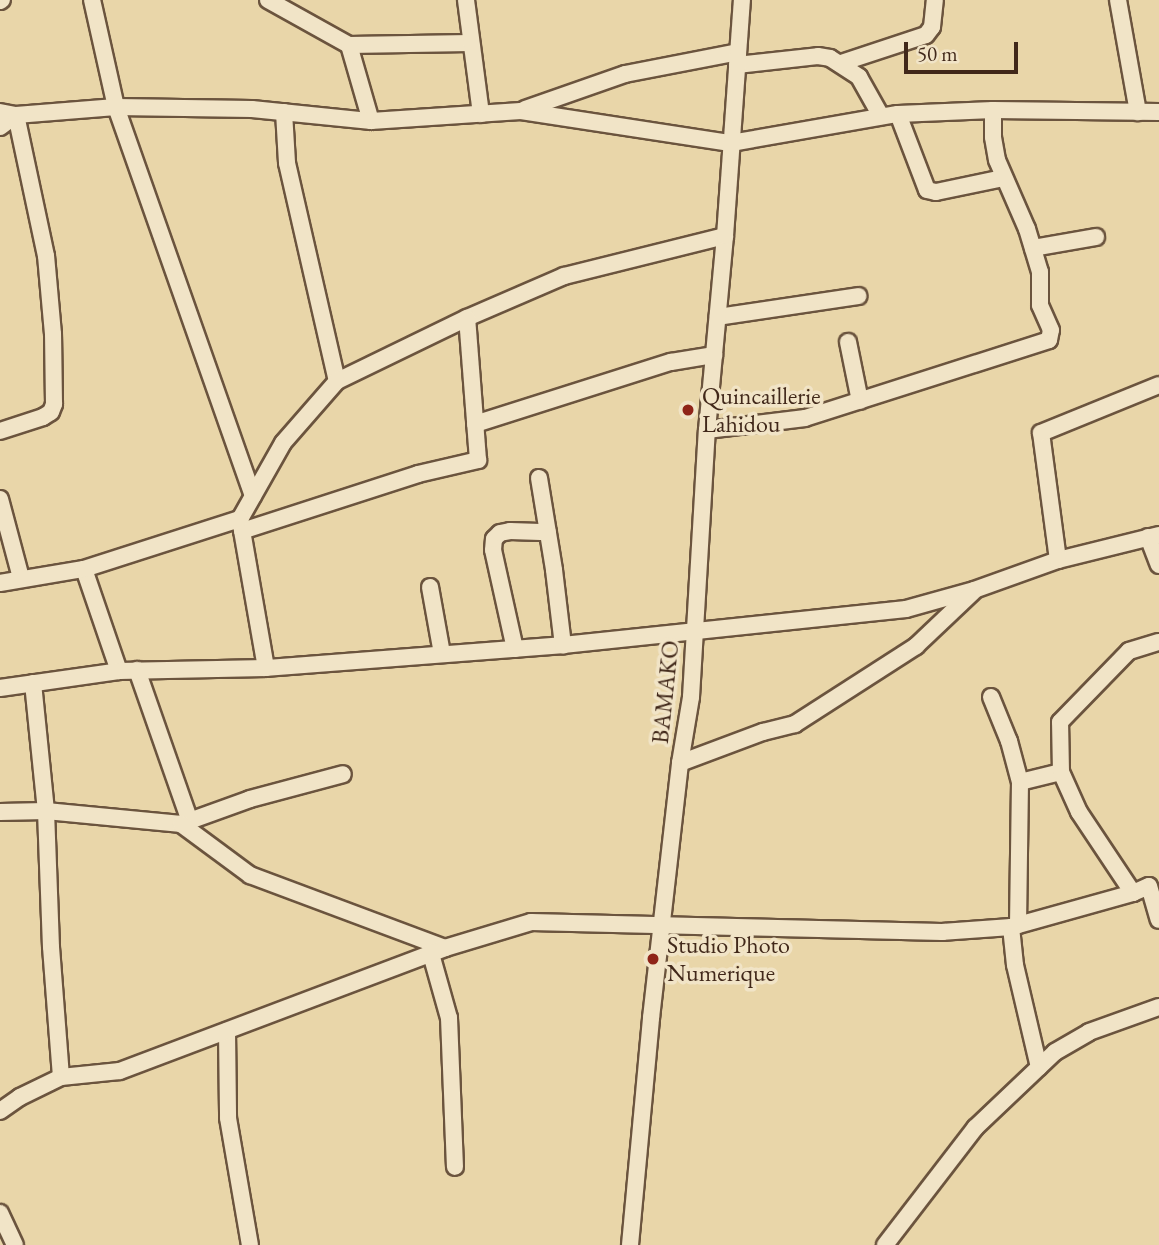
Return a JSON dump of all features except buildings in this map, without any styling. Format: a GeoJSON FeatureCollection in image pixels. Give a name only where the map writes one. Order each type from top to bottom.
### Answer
{"type":"FeatureCollection","features":[{"type":"Feature","properties":{"kind":"street"},"geometry":{"type":"LineString","coordinates":[[92,0],[116,107],[253,496]]}},
{"type":"Feature","properties":{"kind":"street"},"geometry":{"type":"LineString","coordinates":[[268,0],[349,45],[470,43]]}},
{"type":"Feature","properties":{"kind":"street"},"geometry":{"type":"LineString","coordinates":[[466,0],[481,114]]}},
{"type":"Feature","properties":{"kind":"street","name":"BAMAKO"},"geometry":{"type":"LineString","coordinates":[[630,1245],[639,1125],[664,925],[680,763],[691,697],[707,430],[726,236],[742,0]]}},
{"type":"Feature","properties":{"kind":"street"},"geometry":{"type":"LineString","coordinates":[[841,64],[926,34],[932,27],[935,0]]}},
{"type":"Feature","properties":{"kind":"street"},"geometry":{"type":"LineString","coordinates":[[1118,0],[1138,112]]}},
{"type":"Feature","properties":{"kind":"street"},"geometry":{"type":"LineString","coordinates":[[349,45],[371,121]]}},
{"type":"Feature","properties":{"kind":"street"},"geometry":{"type":"LineString","coordinates":[[521,111],[625,74],[738,58],[818,56],[841,64],[859,77],[889,115],[927,190],[936,192],[1003,178]]}},
{"type":"Feature","properties":{"kind":"street"},"geometry":{"type":"LineString","coordinates":[[8,114],[116,107],[284,112],[371,121],[521,111],[731,143],[889,115],[993,110],[1159,112]]}},
{"type":"Feature","properties":{"kind":"street"},"geometry":{"type":"LineString","coordinates":[[707,430],[805,418],[1049,340],[1051,330],[1040,305],[1042,286],[1033,248],[1003,178],[993,137],[993,110]]}},
{"type":"Feature","properties":{"kind":"street"},"geometry":{"type":"LineString","coordinates":[[284,112],[287,163],[337,381]]}},
{"type":"Feature","properties":{"kind":"street"},"geometry":{"type":"LineString","coordinates":[[0,127],[8,114]]}},
{"type":"Feature","properties":{"kind":"street"},"geometry":{"type":"LineString","coordinates":[[0,431],[43,417],[51,412],[54,404],[53,334],[47,256],[8,114]]}},
{"type":"Feature","properties":{"kind":"street"},"geometry":{"type":"LineString","coordinates":[[266,668],[241,525],[253,496],[284,443],[337,381],[467,318],[564,276],[726,236]]}},
{"type":"Feature","properties":{"kind":"street"},"geometry":{"type":"LineString","coordinates":[[1033,248],[1096,237]]}},
{"type":"Feature","properties":{"kind":"street"},"geometry":{"type":"LineString","coordinates":[[718,317],[858,296]]}},
{"type":"Feature","properties":{"kind":"street"},"geometry":{"type":"LineString","coordinates":[[0,583],[84,569],[418,474],[474,463],[478,460],[479,453],[467,318]]}},
{"type":"Feature","properties":{"kind":"street"},"geometry":{"type":"LineString","coordinates":[[848,342],[860,401]]}},
{"type":"Feature","properties":{"kind":"street"},"geometry":{"type":"LineString","coordinates":[[475,424],[671,362],[714,355]]}},
{"type":"Feature","properties":{"kind":"street"},"geometry":{"type":"LineString","coordinates":[[1058,559],[1041,433],[1159,385]]}},
{"type":"Feature","properties":{"kind":"street"},"geometry":{"type":"LineString","coordinates":[[539,478],[563,645]]}},
{"type":"Feature","properties":{"kind":"street"},"geometry":{"type":"LineString","coordinates":[[0,499],[21,578]]}},
{"type":"Feature","properties":{"kind":"street"},"geometry":{"type":"LineString","coordinates":[[515,649],[493,550],[494,539],[500,533],[510,531],[548,531]]}},
{"type":"Feature","properties":{"kind":"street"},"geometry":{"type":"LineString","coordinates":[[0,688],[120,671],[266,668],[563,645],[906,608],[974,590],[1058,559],[1153,536],[1159,565]]}},
{"type":"Feature","properties":{"kind":"street"},"geometry":{"type":"LineString","coordinates":[[84,569],[120,671]]}},
{"type":"Feature","properties":{"kind":"street"},"geometry":{"type":"LineString","coordinates":[[430,587],[442,654]]}},
{"type":"Feature","properties":{"kind":"street"},"geometry":{"type":"LineString","coordinates":[[680,763],[763,732],[795,724],[916,646],[974,590]]}},
{"type":"Feature","properties":{"kind":"street"},"geometry":{"type":"LineString","coordinates":[[1133,893],[1079,812],[1061,772],[1060,722],[1129,651],[1159,642]]}},
{"type":"Feature","properties":{"kind":"street"},"geometry":{"type":"LineString","coordinates":[[137,670],[185,823],[250,875],[438,951]]}},
{"type":"Feature","properties":{"kind":"street"},"geometry":{"type":"LineString","coordinates":[[33,683],[46,811],[51,947],[61,1077]]}},
{"type":"Feature","properties":{"kind":"street"},"geometry":{"type":"LineString","coordinates":[[991,697],[1009,741],[1020,782],[1015,965],[1039,1067]]}},
{"type":"Feature","properties":{"kind":"street"},"geometry":{"type":"LineString","coordinates":[[1020,782],[1061,772]]}},
{"type":"Feature","properties":{"kind":"street"},"geometry":{"type":"LineString","coordinates":[[0,813],[46,811],[185,823],[250,799],[343,774]]}},
{"type":"Feature","properties":{"kind":"street"},"geometry":{"type":"LineString","coordinates":[[0,1111],[20,1097],[61,1077],[120,1071],[438,951],[531,922],[943,932],[1014,926],[1133,893],[1154,883],[1159,920]]}},
{"type":"Feature","properties":{"kind":"street"},"geometry":{"type":"LineString","coordinates":[[438,951],[449,1018],[455,1167]]}},
{"type":"Feature","properties":{"kind":"street"},"geometry":{"type":"LineString","coordinates":[[886,1245],[975,1128],[1055,1052],[1089,1032],[1159,1007]]}},
{"type":"Feature","properties":{"kind":"street"},"geometry":{"type":"LineString","coordinates":[[227,1031],[228,1118],[250,1245]]}},
{"type":"Feature","properties":{"kind":"street"},"geometry":{"type":"LineString","coordinates":[[0,1213],[15,1245]]}},
{"type":"Feature","properties":{"kind":"place","name":"Quincaillerie Lahidou"},"geometry":{"type":"Point","coordinates":[688,410]}},
{"type":"Feature","properties":{"kind":"place","name":"Studio Photo Numerique"},"geometry":{"type":"Point","coordinates":[653,959]}}]}
